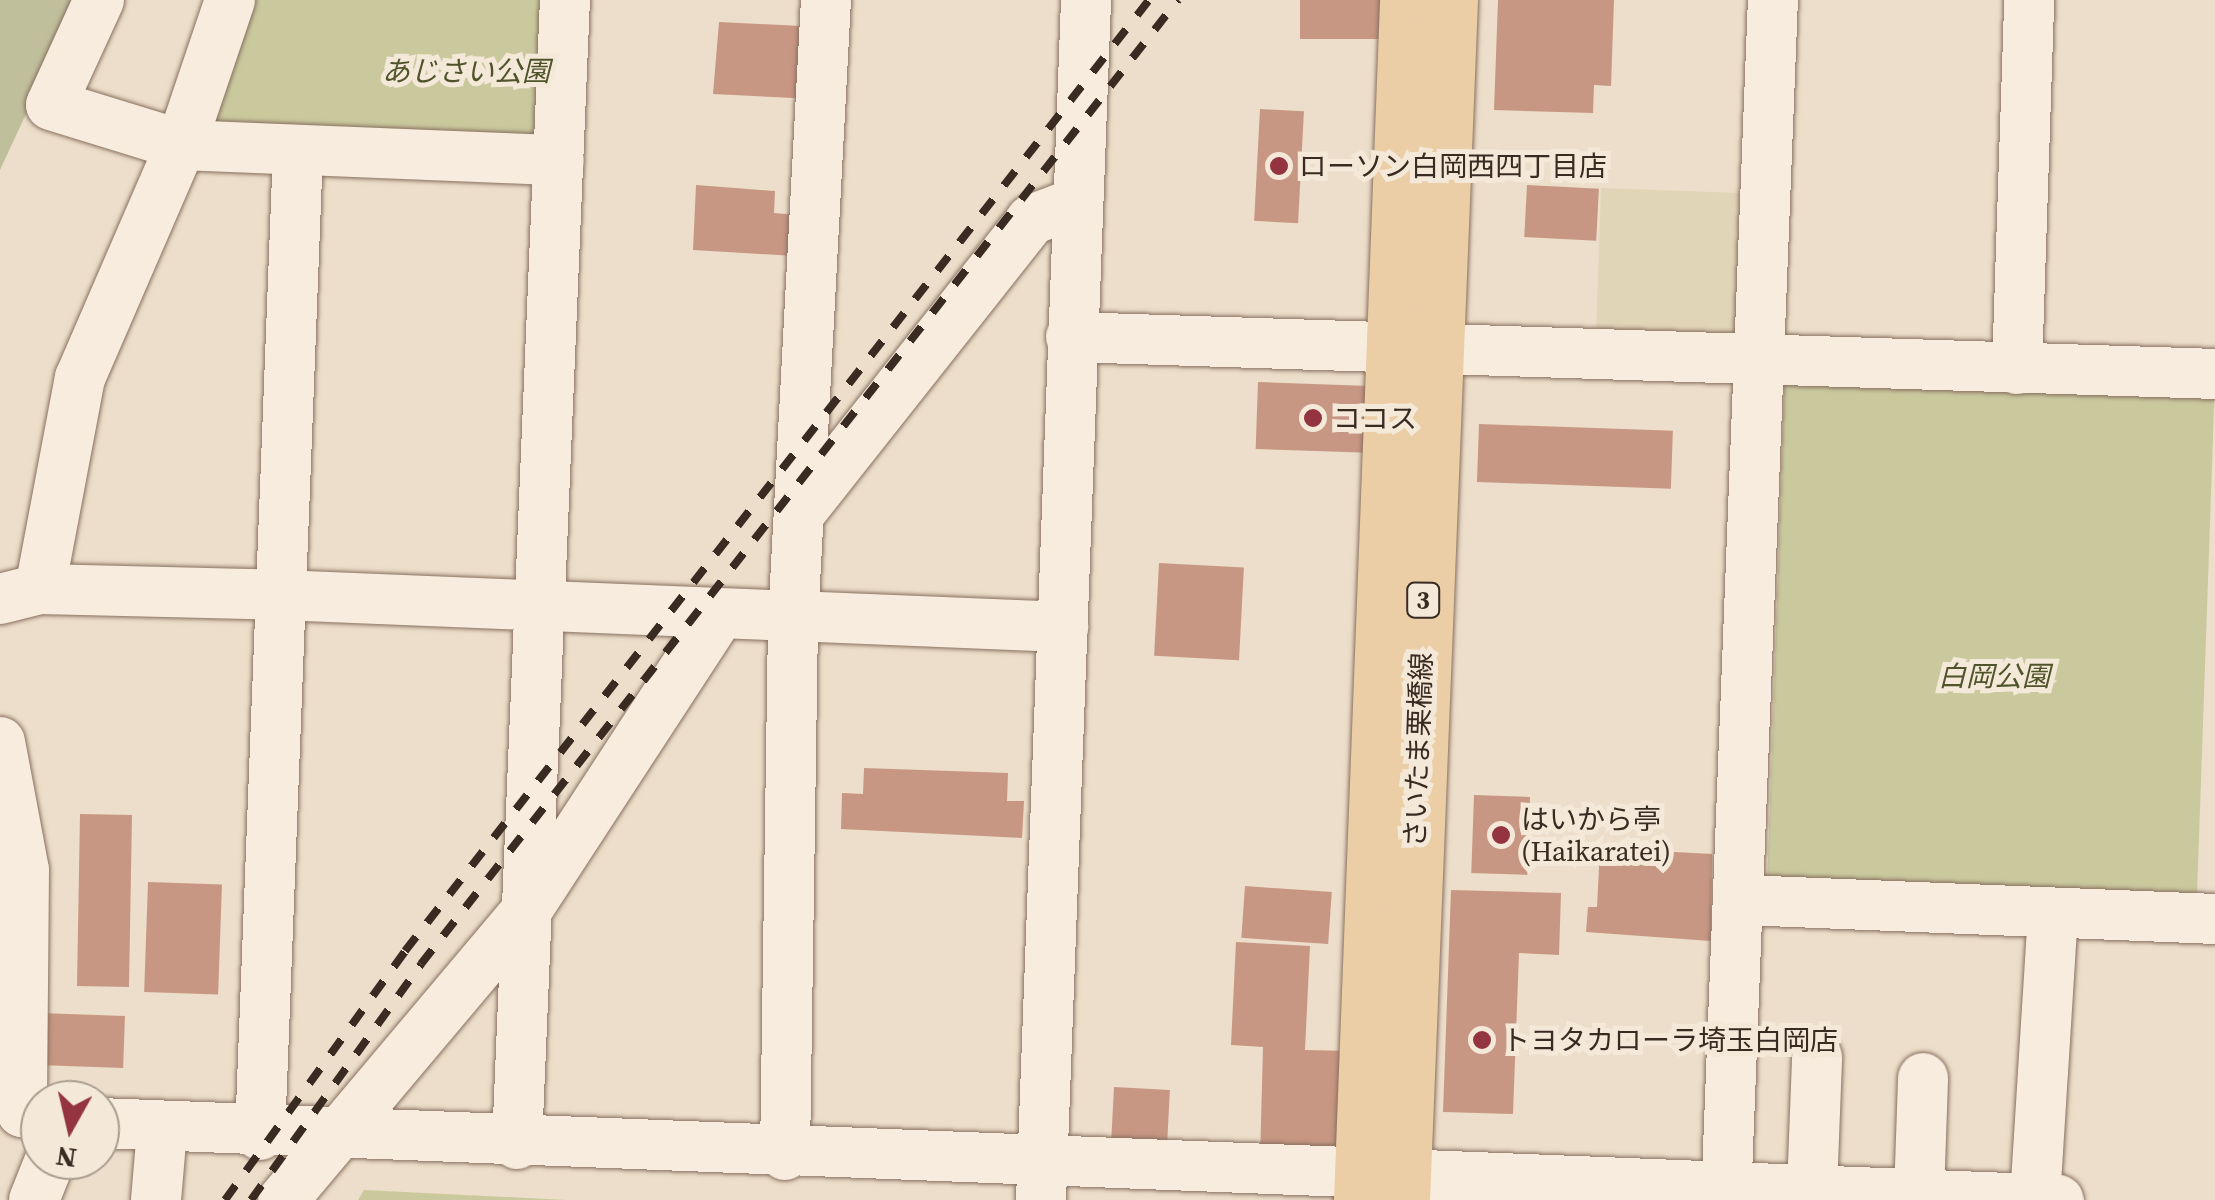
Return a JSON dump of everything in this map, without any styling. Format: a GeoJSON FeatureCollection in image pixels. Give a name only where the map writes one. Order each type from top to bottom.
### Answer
{"type":"FeatureCollection","features":[{"type":"Feature","properties":{"kind":"main road","name":"さいたま栗橋線"},"geometry":{"type":"LineString","coordinates":[[1382,1188],[1412,354],[1407,0]]}},
{"type":"Feature","properties":{"kind":"main road","name":"さいたま栗橋線"},"geometry":{"type":"LineString","coordinates":[[1412,354],[1450,0]]}},
{"type":"Feature","properties":{"kind":"street"},"geometry":{"type":"LineString","coordinates":[[99,0],[51,105],[180,145],[559,160]]}},
{"type":"Feature","properties":{"kind":"street"},"geometry":{"type":"LineString","coordinates":[[230,0],[180,145],[80,378],[20,594],[280,595],[543,610],[1063,627]]}},
{"type":"Feature","properties":{"kind":"street"},"geometry":{"type":"LineString","coordinates":[[517,1144],[543,610],[565,0]]}},
{"type":"Feature","properties":{"kind":"street"},"geometry":{"type":"LineString","coordinates":[[786,1155],[793,620],[826,0]]}},
{"type":"Feature","properties":{"kind":"street"},"geometry":{"type":"LineString","coordinates":[[1042,1181],[1063,627],[1073,204],[1086,0]]}},
{"type":"Feature","properties":{"kind":"street"},"geometry":{"type":"LineString","coordinates":[[1726,1193],[1744,900],[1757,358],[1773,0]]}},
{"type":"Feature","properties":{"kind":"street"},"geometry":{"type":"LineString","coordinates":[[2018,369],[2029,0]]}},
{"type":"Feature","properties":{"kind":"street"},"geometry":{"type":"LineString","coordinates":[[260,1135],[298,152]]}},
{"type":"Feature","properties":{"kind":"street"},"geometry":{"type":"LineString","coordinates":[[800,513],[1031,220],[1073,204]]}},
{"type":"Feature","properties":{"kind":"street"},"geometry":{"type":"LineString","coordinates":[[1071,338],[1412,354],[1757,358],[2215,374]]}},
{"type":"Feature","properties":{"kind":"street"},"geometry":{"type":"LineString","coordinates":[[283,1200],[328,1138],[526,910],[720,614]]}},
{"type":"Feature","properties":{"kind":"street"},"geometry":{"type":"LineString","coordinates":[[0,742],[24,870],[22,1080]]}},
{"type":"Feature","properties":{"kind":"street"},"geometry":{"type":"LineString","coordinates":[[1744,900],[2053,916],[2215,919]]}},
{"type":"Feature","properties":{"kind":"street"},"geometry":{"type":"LineString","coordinates":[[2035,1199],[2053,916]]}},
{"type":"Feature","properties":{"kind":"street"},"geometry":{"type":"LineString","coordinates":[[1812,1190],[1817,1057]]}},
{"type":"Feature","properties":{"kind":"street"},"geometry":{"type":"LineString","coordinates":[[1919,1194],[1923,1078]]}},
{"type":"Feature","properties":{"kind":"street"},"geometry":{"type":"LineString","coordinates":[[120,1125],[260,1135],[786,1155],[1042,1181],[1726,1193],[1812,1190],[2058,1200]]}},
{"type":"Feature","properties":{"kind":"street"},"geometry":{"type":"LineString","coordinates":[[156,1200],[162,1130]]}},
{"type":"Feature","properties":{"kind":"shaded area"},"geometry":{"type":"Polygon","coordinates":[[[1601,188],[1741,193],[1736,334],[1596,329],[1601,188]]]}},
{"type":"Feature","properties":{"kind":"green space"},"geometry":{"type":"Polygon","coordinates":[[[0,0],[79,0],[0,170],[0,0]]]}},
{"type":"Feature","properties":{"kind":"green space","name":"あじさい公園"},"geometry":{"type":"Polygon","coordinates":[[[241,0],[539,0],[540,145],[195,136],[241,0]]]}},
{"type":"Feature","properties":{"kind":"green space","name":"白岡公園"},"geometry":{"type":"Polygon","coordinates":[[[1785,372],[2215,387],[2197,904],[1767,889],[1785,372]]]}},
{"type":"Feature","properties":{"kind":"green space"},"geometry":{"type":"Polygon","coordinates":[[[364,1190],[567,1200],[358,1200],[364,1190]]]}},
{"type":"Feature","properties":{"kind":"building"},"geometry":{"type":"Polygon","coordinates":[[[1300,0],[1385,0],[1385,39],[1300,39],[1300,0]]]}},
{"type":"Feature","properties":{"kind":"building"},"geometry":{"type":"Polygon","coordinates":[[[1498,0],[1614,0],[1611,86],[1594,85],[1593,113],[1494,110],[1498,0]]]}},
{"type":"Feature","properties":{"kind":"building"},"geometry":{"type":"Polygon","coordinates":[[[719,22],[800,26],[814,99],[713,94],[719,22]]]}},
{"type":"Feature","properties":{"kind":"building","name":"ローソン白岡西四丁目店"},"geometry":{"type":"Polygon","coordinates":[[[1260,109],[1304,111],[1298,223],[1254,221],[1260,109]]]}},
{"type":"Feature","properties":{"kind":"building"},"geometry":{"type":"Polygon","coordinates":[[[696,185],[775,191],[774,213],[798,215],[795,256],[693,250],[696,185]]]}},
{"type":"Feature","properties":{"kind":"building"},"geometry":{"type":"Polygon","coordinates":[[[1527,185],[1599,189],[1596,241],[1524,237],[1527,185]]]}},
{"type":"Feature","properties":{"kind":"building","name":"ココス"},"geometry":{"type":"Polygon","coordinates":[[[1258,382],[1370,386],[1368,453],[1256,449],[1258,382]]]}},
{"type":"Feature","properties":{"kind":"building"},"geometry":{"type":"Polygon","coordinates":[[[1479,424],[1673,431],[1671,489],[1477,482],[1479,424]]]}},
{"type":"Feature","properties":{"kind":"building"},"geometry":{"type":"Polygon","coordinates":[[[1159,563],[1244,567],[1239,660],[1154,656],[1159,563]]]}},
{"type":"Feature","properties":{"kind":"building"},"geometry":{"type":"Polygon","coordinates":[[[864,768],[1008,773],[1007,801],[1024,801],[1022,838],[841,829],[842,793],[863,794],[864,768]]]}},
{"type":"Feature","properties":{"kind":"building","name":"はいから亭 (Haikaratei)"},"geometry":{"type":"Polygon","coordinates":[[[1474,795],[1530,797],[1527,875],[1471,873],[1474,795]]]}},
{"type":"Feature","properties":{"kind":"building"},"geometry":{"type":"Polygon","coordinates":[[[80,814],[132,815],[129,987],[77,986],[80,814]]]}},
{"type":"Feature","properties":{"kind":"building"},"geometry":{"type":"Polygon","coordinates":[[[1600,848],[1712,854],[1711,941],[1586,932],[1588,907],[1597,907],[1600,848]]]}},
{"type":"Feature","properties":{"kind":"building"},"geometry":{"type":"Polygon","coordinates":[[[148,882],[222,885],[218,995],[144,992],[148,882]]]}},
{"type":"Feature","properties":{"kind":"building"},"geometry":{"type":"Polygon","coordinates":[[[1245,886],[1332,892],[1328,944],[1241,938],[1245,886]]]}},
{"type":"Feature","properties":{"kind":"building"},"geometry":{"type":"Polygon","coordinates":[[[1451,890],[1561,893],[1559,955],[1519,953],[1513,1114],[1443,1112],[1451,890]]]}},
{"type":"Feature","properties":{"kind":"building"},"geometry":{"type":"Polygon","coordinates":[[[1236,942],[1310,946],[1305,1050],[1350,1051],[1346,1162],[1260,1159],[1263,1047],[1231,1045],[1236,942]]]}},
{"type":"Feature","properties":{"kind":"building"},"geometry":{"type":"Polygon","coordinates":[[[40,1013],[125,1016],[123,1068],[38,1065],[40,1013]]]}},
{"type":"Feature","properties":{"kind":"building"},"geometry":{"type":"Polygon","coordinates":[[[1114,1087],[1170,1090],[1167,1150],[1111,1147],[1114,1087]]]}},
{"type":"Feature","properties":{"kind":"railway"},"geometry":{"type":"LineString","coordinates":[[225,1200],[405,951],[1149,0]]}},
{"type":"Feature","properties":{"kind":"railway"},"geometry":{"type":"LineString","coordinates":[[251,1200],[421,964],[1178,0]]}},
{"type":"Feature","properties":{"kind":"place","name":"ローソン白岡西四丁目店"},"geometry":{"type":"Point","coordinates":[1279,166]}},
{"type":"Feature","properties":{"kind":"place","name":"ココス"},"geometry":{"type":"Point","coordinates":[1313,418]}},
{"type":"Feature","properties":{"kind":"place","name":"はいから亭 (Haikaratei)"},"geometry":{"type":"Point","coordinates":[1501,835]}},
{"type":"Feature","properties":{"kind":"place","name":"トヨタカローラ埼玉白岡店"},"geometry":{"type":"Point","coordinates":[1482,1040]}}]}
